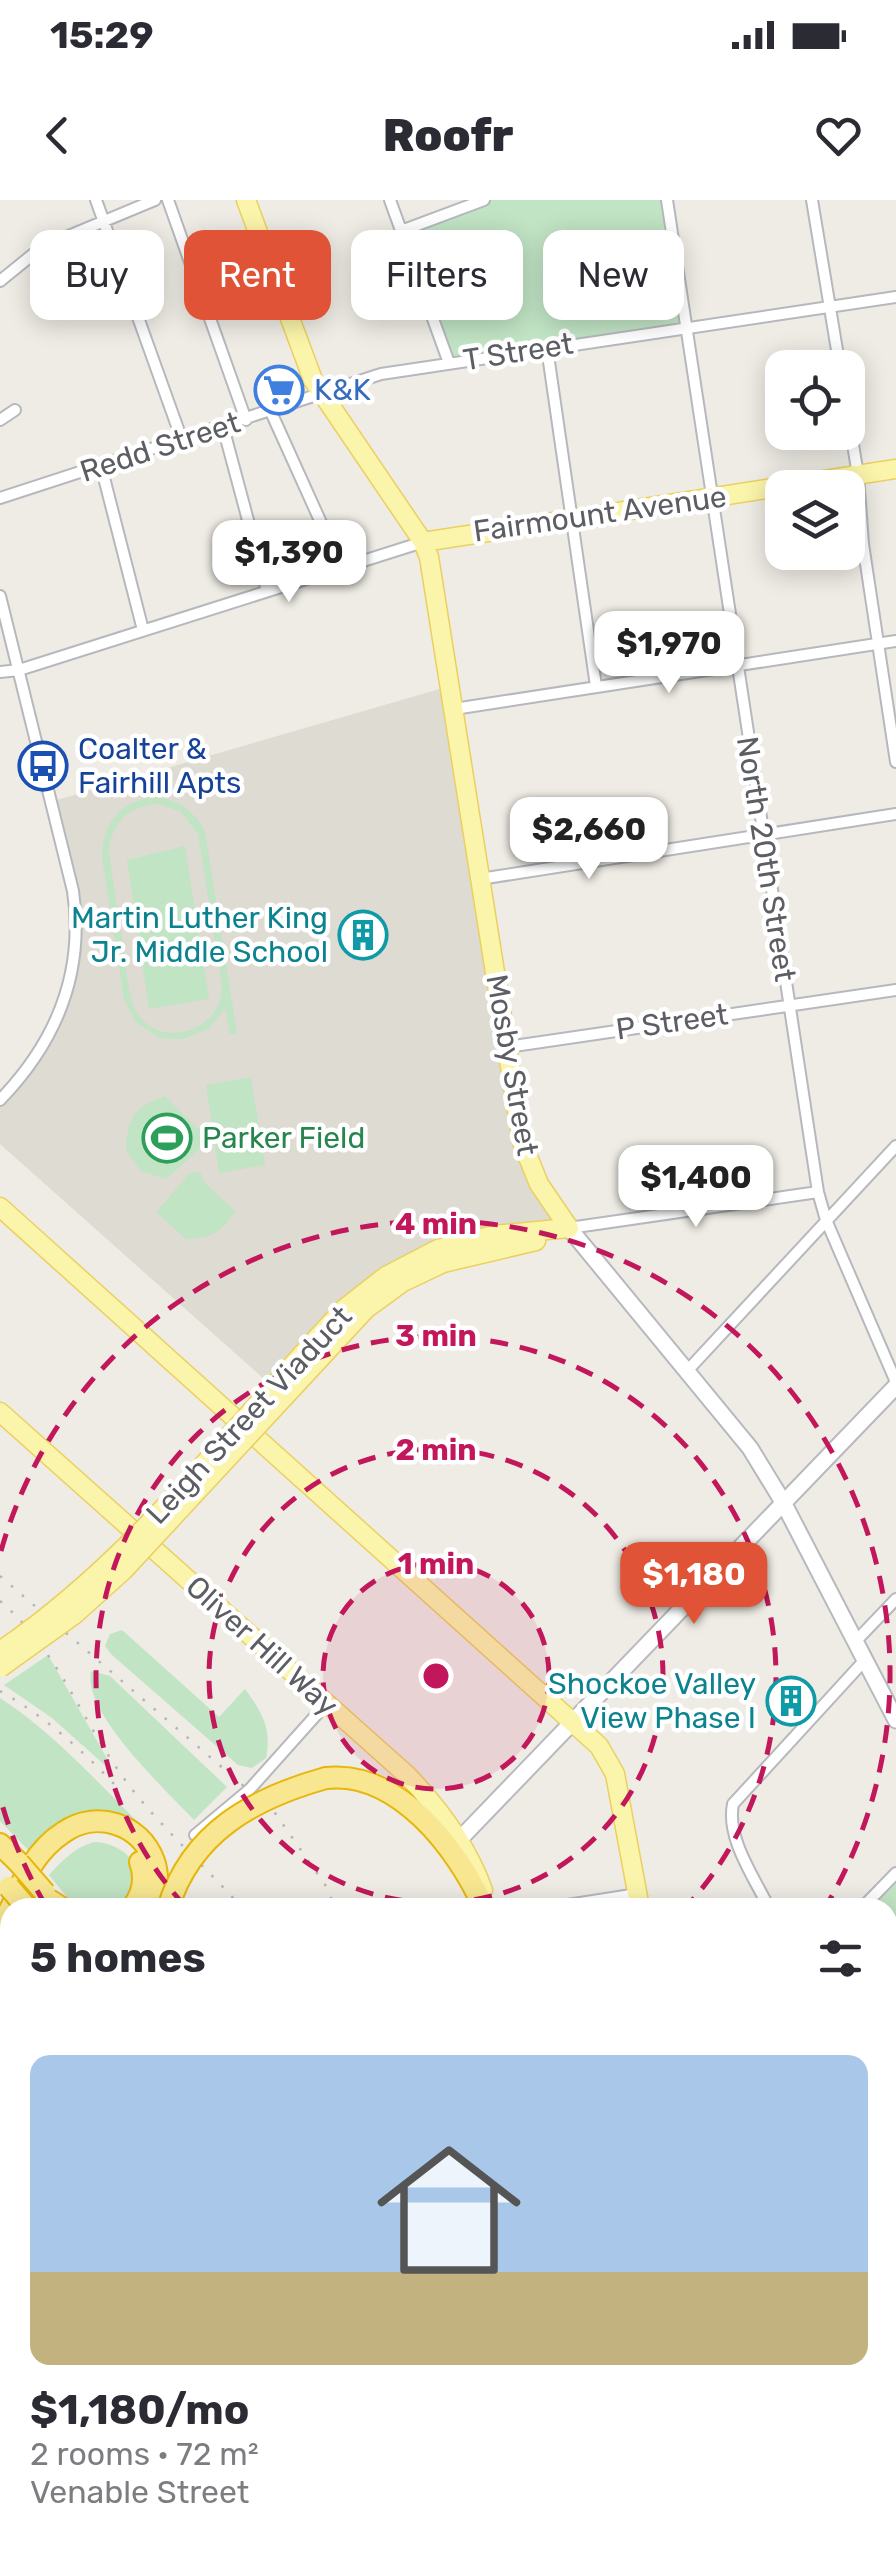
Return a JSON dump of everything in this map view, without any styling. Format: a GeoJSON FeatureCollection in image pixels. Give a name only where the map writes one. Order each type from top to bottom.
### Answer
{"type":"FeatureCollection","features":[{"type":"Feature","properties":{"kind":"highway"},"geometry":{"type":"LineString","coordinates":[[173,1898],[191,1857],[220,1826],[258,1803],[326,1778],[356,1778],[373,1783],[402,1802],[459,1861],[481,1898]]}},
{"type":"Feature","properties":{"kind":"highway"},"geometry":{"type":"LineString","coordinates":[[7,1895],[48,1845],[75,1826],[102,1821],[130,1830],[147,1847],[157,1876],[156,1898]]}},
{"type":"Feature","properties":{"kind":"highway"},"geometry":{"type":"LineString","coordinates":[[32,1898],[46,1868],[60,1851],[92,1834],[119,1838],[137,1857],[144,1880],[138,1898]]}},
{"type":"Feature","properties":{"kind":"highway"},"geometry":{"type":"LineString","coordinates":[[0,1844],[50,1898]]}},
{"type":"Feature","properties":{"kind":"main road","name":"Mosby Street"},"geometry":{"type":"LineString","coordinates":[[246,200],[320,394],[423,542],[429,557],[507,1047],[526,1155],[538,1184],[569,1228],[750,1448],[896,1720]]}},
{"type":"Feature","properties":{"kind":"main road","name":"Fairmount Avenue"},"geometry":{"type":"LineString","coordinates":[[865,474],[896,469]]}},
{"type":"Feature","properties":{"kind":"main road","name":"Fairmount Avenue"},"geometry":{"type":"LineString","coordinates":[[423,542],[765,490]]}},
{"type":"Feature","properties":{"kind":"main road"},"geometry":{"type":"LineString","coordinates":[[0,1207],[600,1746],[616,1774],[638,1898]]}},
{"type":"Feature","properties":{"kind":"main road","name":"Leigh Street Viaduct"},"geometry":{"type":"LineString","coordinates":[[0,1651],[68,1600],[130,1544],[345,1308],[386,1276],[499,1234],[569,1228]]}},
{"type":"Feature","properties":{"kind":"main road","name":"Leigh Street Viaduct"},"geometry":{"type":"LineString","coordinates":[[0,1668],[74,1614],[124,1570],[366,1309],[441,1256]]}},
{"type":"Feature","properties":{"kind":"main road"},"geometry":{"type":"LineString","coordinates":[[459,1840],[896,1384]]}},
{"type":"Feature","properties":{"kind":"main road","name":"Oliver Hill Way"},"geometry":{"type":"LineString","coordinates":[[0,1412],[407,1775],[431,1800],[459,1840],[478,1875],[484,1898]]}},
{"type":"Feature","properties":{"kind":"street"},"geometry":{"type":"LineString","coordinates":[[96,200],[182,440]]}},
{"type":"Feature","properties":{"kind":"street"},"geometry":{"type":"LineString","coordinates":[[0,280],[37,250],[155,200]]}},
{"type":"Feature","properties":{"kind":"street"},"geometry":{"type":"LineString","coordinates":[[168,200],[246,420]]}},
{"type":"Feature","properties":{"kind":"street"},"geometry":{"type":"LineString","coordinates":[[390,200],[401,230]]}},
{"type":"Feature","properties":{"kind":"street"},"geometry":{"type":"LineString","coordinates":[[404,230],[484,200]]}},
{"type":"Feature","properties":{"kind":"street","name":"North 20th Street"},"geometry":{"type":"LineString","coordinates":[[667,200],[818,1192],[826,1220],[896,1384]]}},
{"type":"Feature","properties":{"kind":"street"},"geometry":{"type":"LineString","coordinates":[[812,200],[837,350]]}},
{"type":"Feature","properties":{"kind":"street","name":"T Street"},"geometry":{"type":"LineString","coordinates":[[320,394],[381,374],[896,297]]}},
{"type":"Feature","properties":{"kind":"street"},"geometry":{"type":"LineString","coordinates":[[433,320],[449,363]]}},
{"type":"Feature","properties":{"kind":"street"},"geometry":{"type":"LineString","coordinates":[[547,348],[596,686]]}},
{"type":"Feature","properties":{"kind":"street","name":"Redd Street"},"geometry":{"type":"LineString","coordinates":[[0,498],[320,394]]}},
{"type":"Feature","properties":{"kind":"street"},"geometry":{"type":"LineString","coordinates":[[0,420],[15,410]]}},
{"type":"Feature","properties":{"kind":"street"},"geometry":{"type":"LineString","coordinates":[[271,412],[341,567]]}},
{"type":"Feature","properties":{"kind":"street"},"geometry":{"type":"LineString","coordinates":[[223,427],[266,591]]}},
{"type":"Feature","properties":{"kind":"street"},"geometry":{"type":"LineString","coordinates":[[101,466],[143,630]]}},
{"type":"Feature","properties":{"kind":"street"},"geometry":{"type":"LineString","coordinates":[[0,672],[18,670],[423,542]]}},
{"type":"Feature","properties":{"kind":"street"},"geometry":{"type":"LineString","coordinates":[[865,563],[896,762]]}},
{"type":"Feature","properties":{"kind":"street"},"geometry":{"type":"LineString","coordinates":[[0,596],[73,892],[76,936],[74,966],[55,1026],[40,1054],[0,1100]]}},
{"type":"Feature","properties":{"kind":"street"},"geometry":{"type":"LineString","coordinates":[[454,709],[896,641]]}},
{"type":"Feature","properties":{"kind":"street"},"geometry":{"type":"LineString","coordinates":[[480,879],[896,814]]}},
{"type":"Feature","properties":{"kind":"street","name":"P Street"},"geometry":{"type":"LineString","coordinates":[[507,1047],[896,990]]}},
{"type":"Feature","properties":{"kind":"street"},"geometry":{"type":"LineString","coordinates":[[687,1370],[896,1146]]}},
{"type":"Feature","properties":{"kind":"street"},"geometry":{"type":"LineString","coordinates":[[885,1158],[896,1169]]}},
{"type":"Feature","properties":{"kind":"street"},"geometry":{"type":"LineString","coordinates":[[569,1228],[818,1192]]}},
{"type":"Feature","properties":{"kind":"street"},"geometry":{"type":"LineString","coordinates":[[854,1642],[896,1599]]}},
{"type":"Feature","properties":{"kind":"street"},"geometry":{"type":"LineString","coordinates":[[764,1898],[737,1840],[731,1818],[733,1804],[864,1661]]}},
{"type":"Feature","properties":{"kind":"street"},"geometry":{"type":"LineString","coordinates":[[195,1834],[250,1789],[326,1704]]}},
{"type":"Feature","properties":{"kind":"street"},"geometry":{"type":"LineString","coordinates":[[872,1898],[896,1873]]}},
{"type":"Feature","properties":{"kind":"shaded area"},"geometry":{"type":"Polygon","coordinates":[[[450,686],[519,1129],[569,1228],[467,1240],[273,1387],[0,1144],[0,1094],[37,1051],[61,1011],[76,925],[50,802],[450,686]]]}},
{"type":"Feature","properties":{"kind":"green space"},"geometry":{"type":"Polygon","coordinates":[[[488,200],[667,200],[671,230],[543,230],[543,320],[684,320],[684,314],[686,327],[449,363],[433,320],[523,320],[523,230],[406,230],[488,200]]]}},
{"type":"Feature","properties":{"kind":"green space"},"geometry":{"type":"Polygon","coordinates":[[[163,798],[178,803],[205,831],[237,1033],[230,1034],[225,1008],[209,1029],[183,1039],[159,1038],[135,1021],[124,999],[103,845],[116,816],[142,799],[163,798]],[[158,804],[130,812],[113,832],[109,852],[133,1004],[142,1020],[170,1033],[185,1032],[211,1015],[222,984],[198,834],[180,811],[158,804]]]}},
{"type":"Feature","properties":{"kind":"green space"},"geometry":{"type":"Polygon","coordinates":[[[185,846],[209,999],[149,1009],[127,860],[185,846]]]}},
{"type":"Feature","properties":{"kind":"green space"},"geometry":{"type":"Polygon","coordinates":[[[251,1077],[265,1165],[219,1173],[206,1085],[251,1077]]]}},
{"type":"Feature","properties":{"kind":"green space","name":"Parker Field"},"geometry":{"type":"Polygon","coordinates":[[[165,1096],[207,1133],[206,1143],[166,1179],[141,1171],[126,1150],[134,1115],[165,1096]]]}},
{"type":"Feature","properties":{"kind":"green space"},"geometry":{"type":"Polygon","coordinates":[[[200,1172],[205,1183],[235,1211],[215,1233],[186,1239],[156,1212],[190,1173],[200,1172]]]}},
{"type":"Feature","properties":{"kind":"green space"},"geometry":{"type":"Polygon","coordinates":[[[122,1630],[219,1717],[245,1689],[264,1721],[268,1738],[266,1758],[252,1768],[238,1765],[112,1655],[105,1646],[110,1634],[122,1630]]]}},
{"type":"Feature","properties":{"kind":"green space"},"geometry":{"type":"Polygon","coordinates":[[[48,1655],[109,1762],[108,1768],[52,1718],[4,1685],[48,1655]]]}},
{"type":"Feature","properties":{"kind":"green space"},"geometry":{"type":"Polygon","coordinates":[[[91,1671],[110,1676],[227,1787],[194,1820],[112,1729],[99,1708],[91,1671]]]}},
{"type":"Feature","properties":{"kind":"green space"},"geometry":{"type":"Polygon","coordinates":[[[0,1698],[74,1758],[142,1826],[144,1835],[111,1816],[32,1854],[0,1821],[0,1698]]]}},
{"type":"Feature","properties":{"kind":"green space"},"geometry":{"type":"Polygon","coordinates":[[[94,1842],[108,1844],[128,1856],[137,1876],[128,1898],[68,1898],[49,1875],[75,1851],[94,1842]]]}},
{"type":"Feature","properties":{"kind":"green space"},"geometry":{"type":"Polygon","coordinates":[[[896,1882],[896,1898],[881,1898],[896,1882]]]}},
{"type":"Feature","properties":{"kind":"railway"},"geometry":{"type":"LineString","coordinates":[[0,1576],[275,1813],[331,1898]]}},
{"type":"Feature","properties":{"kind":"railway"},"geometry":{"type":"LineString","coordinates":[[0,1601],[50,1658],[128,1784],[232,1898]]}},
{"type":"Feature","properties":{"kind":"railway"},"geometry":{"type":"LineString","coordinates":[[0,1691],[61,1734],[115,1785]]}},
{"type":"Feature","properties":{"kind":"place","name":"K&K"},"geometry":{"type":"Point","coordinates":[279,390]}},
{"type":"Feature","properties":{"kind":"place","name":"Coalter & Fairhill Apts"},"geometry":{"type":"Point","coordinates":[43,766]}},
{"type":"Feature","properties":{"kind":"place","name":"Martin Luther King Jr. Middle School"},"geometry":{"type":"Point","coordinates":[363,935]}},
{"type":"Feature","properties":{"kind":"place","name":"Parker Field"},"geometry":{"type":"Point","coordinates":[167,1138]}},
{"type":"Feature","properties":{"kind":"place","name":"Shockoe Valley View Phase I"},"geometry":{"type":"Point","coordinates":[791,1701]}}]}
